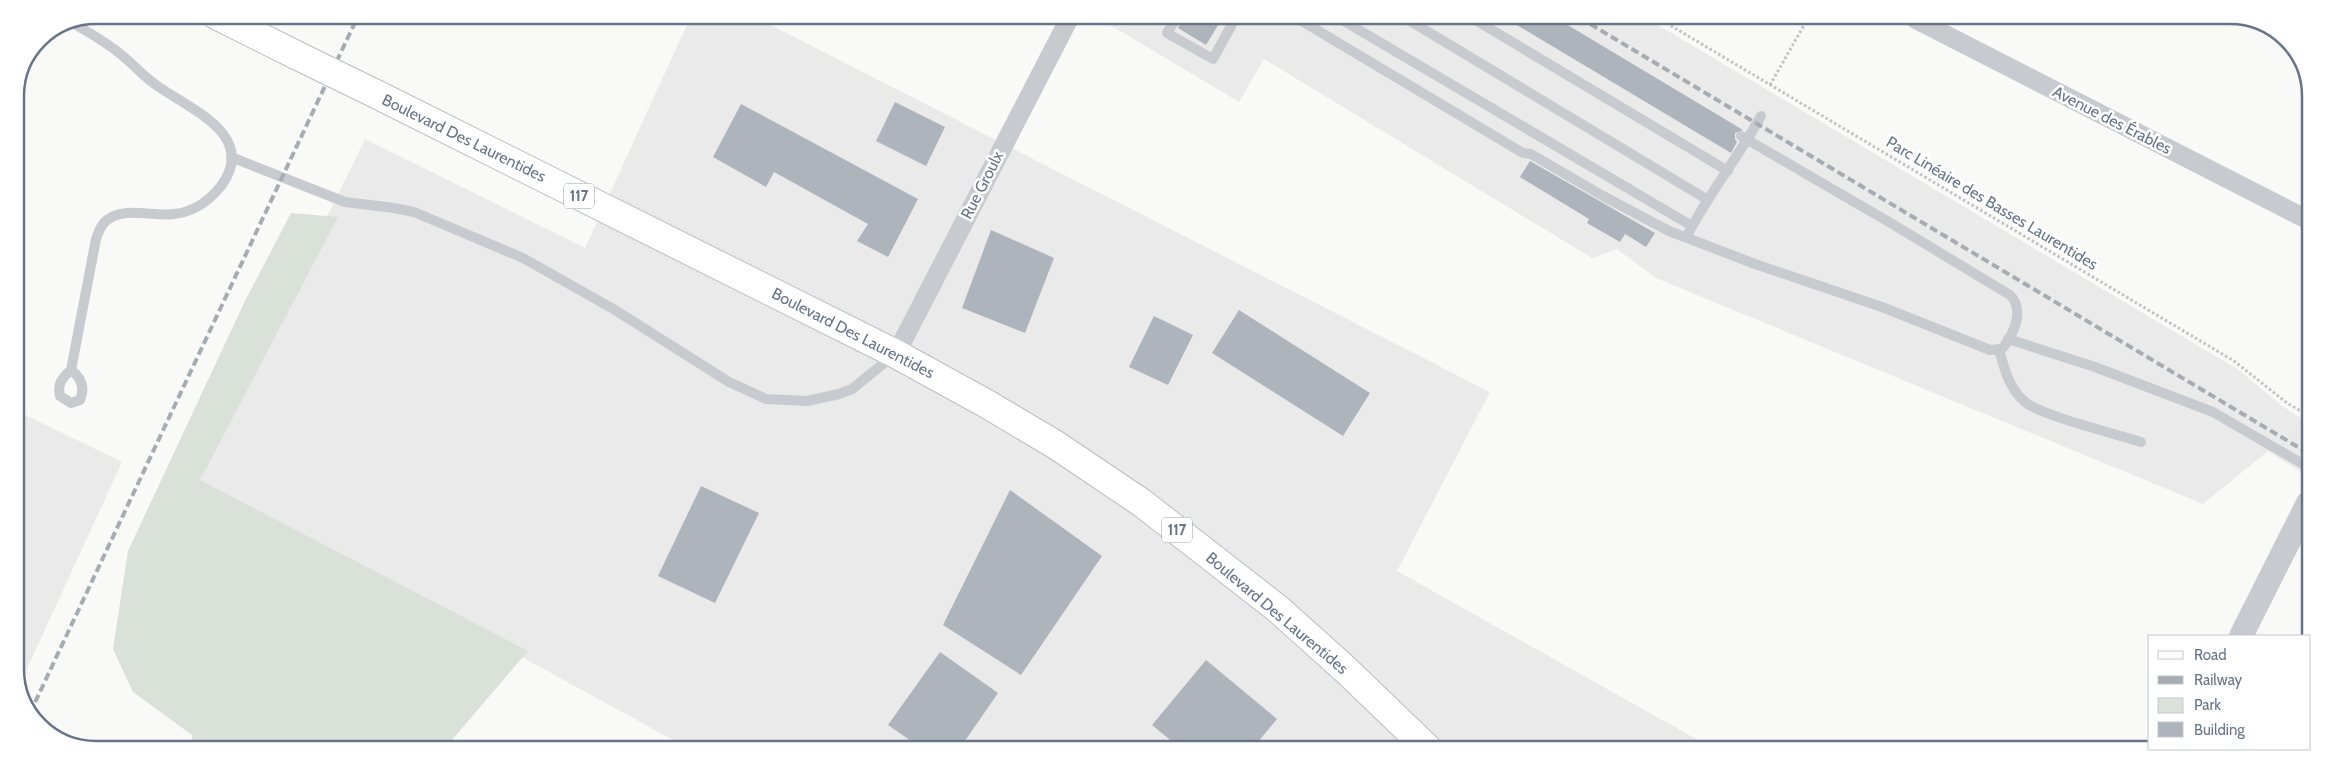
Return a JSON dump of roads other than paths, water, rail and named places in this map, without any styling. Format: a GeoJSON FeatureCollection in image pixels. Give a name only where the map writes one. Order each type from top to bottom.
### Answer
{"type":"FeatureCollection","features":[{"type":"Feature","properties":{"kind":"main road","name":"Boulevard Des Laurentides"},"geometry":{"type":"LineString","coordinates":[[234,24],[896,354],[987,404],[1056,445],[1164,520],[1307,634],[1420,741]]}},
{"type":"Feature","properties":{"kind":"street","name":"Rue Groulx"},"geometry":{"type":"LineString","coordinates":[[896,354],[1066,24]]}},
{"type":"Feature","properties":{"kind":"street","name":"Avenue des Érables"},"geometry":{"type":"LineString","coordinates":[[1927,24],[2302,217]]}},
{"type":"Feature","properties":{"kind":"street"},"geometry":{"type":"LineString","coordinates":[[2242,635],[2302,515]]}},
{"type":"Feature","properties":{"kind":"lane"},"geometry":{"type":"LineString","coordinates":[[1173,24],[1168,33],[1213,59],[1232,24]]}},
{"type":"Feature","properties":{"kind":"lane"},"geometry":{"type":"LineString","coordinates":[[1306,24],[1522,153],[1531,154],[1669,232],[1755,264],[1882,307],[1990,350],[2002,348],[2008,339],[2018,313],[2016,301],[2010,295],[1890,222],[1744,138]]}},
{"type":"Feature","properties":{"kind":"lane"},"geometry":{"type":"LineString","coordinates":[[1349,24],[1692,226]]}},
{"type":"Feature","properties":{"kind":"lane"},"geometry":{"type":"LineString","coordinates":[[1415,24],[1708,200]]}},
{"type":"Feature","properties":{"kind":"lane"},"geometry":{"type":"LineString","coordinates":[[1482,24],[1728,172]]}},
{"type":"Feature","properties":{"kind":"lane"},"geometry":{"type":"LineString","coordinates":[[71,370],[96,240],[102,225],[107,220],[123,214],[174,214],[199,206],[217,191],[226,179],[231,157],[229,143],[217,126],[156,86],[97,36],[78,26]]}},
{"type":"Feature","properties":{"kind":"lane"},"geometry":{"type":"LineString","coordinates":[[1686,238],[1708,200],[1728,172],[1744,138],[1761,116]]}},
{"type":"Feature","properties":{"kind":"lane"},"geometry":{"type":"LineString","coordinates":[[231,157],[345,202],[414,212],[523,258],[616,310],[729,382],[766,398],[807,401],[839,394],[852,389],[896,354]]}},
{"type":"Feature","properties":{"kind":"lane"},"geometry":{"type":"LineString","coordinates":[[2008,339],[2095,366],[2213,412],[2302,463]]}},
{"type":"Feature","properties":{"kind":"lane"},"geometry":{"type":"LineString","coordinates":[[1999,350],[2010,382],[2025,403],[2058,416],[2141,442]]}},
{"type":"Feature","properties":{"kind":"railway"},"geometry":{"type":"LineString","coordinates":[[33,706],[354,24]]}},
{"type":"Feature","properties":{"kind":"railway"},"geometry":{"type":"LineString","coordinates":[[1590,24],[2302,449]]}}]}
